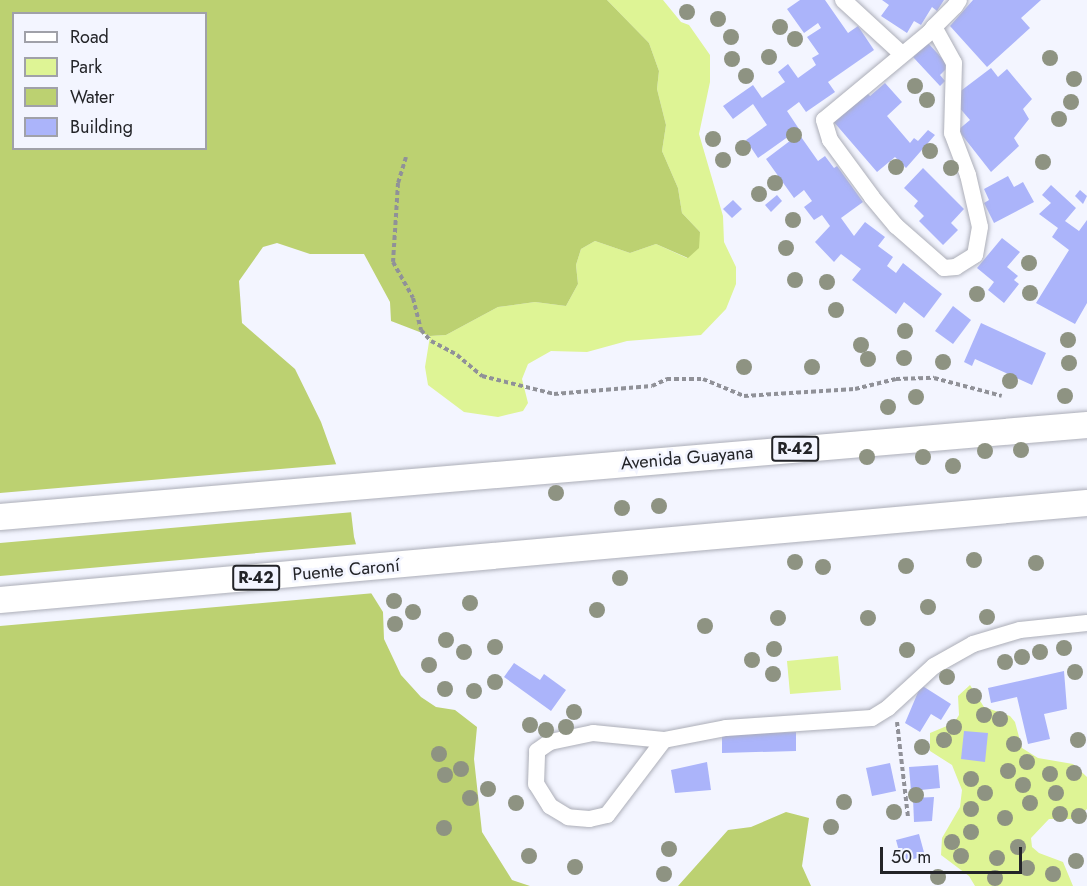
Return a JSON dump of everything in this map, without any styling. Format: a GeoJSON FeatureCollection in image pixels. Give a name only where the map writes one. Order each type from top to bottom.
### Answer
{"type":"FeatureCollection","features":[{"type":"Feature","properties":{"kind":"main road","name":"Avenida Guayana"},"geometry":{"type":"LineString","coordinates":[[0,517],[1087,424]]}},
{"type":"Feature","properties":{"kind":"main road","name":"Puente Caroní"},"geometry":{"type":"LineString","coordinates":[[0,600],[1087,502]]}},
{"type":"Feature","properties":{"kind":"street"},"geometry":{"type":"LineString","coordinates":[[843,0],[902,54]]}},
{"type":"Feature","properties":{"kind":"street"},"geometry":{"type":"LineString","coordinates":[[934,27],[954,63],[952,133],[976,203],[980,242],[975,255],[956,267],[944,268],[896,226],[830,140],[824,120],[829,112],[934,27],[959,0]]}},
{"type":"Feature","properties":{"kind":"street"},"geometry":{"type":"LineString","coordinates":[[664,740],[615,809],[600,818],[579,819],[559,812],[542,797],[536,784],[537,751],[550,742],[593,733],[664,740],[726,728],[860,720],[879,714],[934,666],[973,644],[1020,630],[1087,623]]}},
{"type":"Feature","properties":{"kind":"path"},"geometry":{"type":"LineString","coordinates":[[406,158],[398,183],[393,262],[411,291],[421,330],[431,341],[457,355],[470,370],[482,376],[554,394],[652,386],[667,379],[703,379],[744,396],[855,389],[896,379],[934,378],[1002,396]]}},
{"type":"Feature","properties":{"kind":"path"},"geometry":{"type":"LineString","coordinates":[[895,701],[908,817]]}},
{"type":"Feature","properties":{"kind":"green space"},"geometry":{"type":"Polygon","coordinates":[[[607,0],[663,0],[681,22],[689,25],[710,55],[710,82],[699,134],[723,216],[724,242],[736,267],[736,284],[726,309],[701,335],[627,341],[587,352],[551,351],[528,364],[522,379],[528,403],[523,411],[498,417],[464,412],[428,385],[425,367],[430,336],[446,335],[498,307],[535,302],[566,306],[578,284],[576,265],[581,249],[595,241],[630,253],[656,244],[687,258],[700,232],[682,213],[678,188],[662,151],[666,125],[657,89],[659,71],[649,43],[607,0]]]}},
{"type":"Feature","properties":{"kind":"green space"},"geometry":{"type":"Polygon","coordinates":[[[838,656],[841,690],[790,694],[787,661],[838,656]]]}},
{"type":"Feature","properties":{"kind":"green space"},"geometry":{"type":"Polygon","coordinates":[[[970,685],[984,707],[1010,716],[1015,722],[1022,748],[1038,758],[1073,764],[1087,777],[1087,809],[1075,819],[1049,819],[1031,838],[1032,847],[1039,853],[1063,862],[1073,886],[975,886],[969,876],[941,855],[942,838],[960,807],[962,790],[952,765],[930,751],[930,733],[954,723],[959,715],[958,696],[970,685]]]}},
{"type":"Feature","properties":{"kind":"water"},"geometry":{"type":"Polygon","coordinates":[[[0,0],[607,0],[649,43],[659,71],[657,89],[666,125],[662,151],[678,188],[682,213],[700,232],[699,248],[688,258],[656,244],[630,253],[595,241],[581,249],[576,265],[578,284],[566,306],[535,302],[498,307],[446,335],[430,336],[391,321],[390,302],[364,254],[310,254],[277,243],[263,247],[239,281],[242,323],[295,369],[321,422],[350,503],[354,537],[368,588],[383,612],[384,639],[401,675],[421,697],[436,707],[455,710],[477,727],[474,759],[482,832],[512,880],[530,886],[0,886],[0,0]]]}},
{"type":"Feature","properties":{"kind":"water"},"geometry":{"type":"Polygon","coordinates":[[[786,812],[809,818],[802,866],[811,886],[678,886],[728,830],[751,827],[786,812]]]}},
{"type":"Feature","properties":{"kind":"pier"},"geometry":{"type":"Polygon","coordinates":[[[339,464],[354,512],[0,543],[0,493],[339,464]]]}},
{"type":"Feature","properties":{"kind":"pier"},"geometry":{"type":"Polygon","coordinates":[[[359,544],[375,593],[0,626],[0,576],[359,544]]]}},
{"type":"Feature","properties":{"kind":"building"},"geometry":{"type":"Polygon","coordinates":[[[800,0],[825,0],[848,33],[858,26],[874,50],[828,82],[835,92],[806,112],[799,102],[787,111],[799,129],[758,158],[746,140],[767,125],[753,104],[733,119],[723,106],[753,85],[762,98],[785,82],[778,72],[788,64],[798,78],[816,65],[812,58],[819,54],[807,37],[821,28],[818,23],[804,33],[787,9],[800,0]]]}},
{"type":"Feature","properties":{"kind":"building"},"geometry":{"type":"Polygon","coordinates":[[[882,0],[944,0],[937,11],[932,7],[921,25],[914,21],[907,33],[881,16],[889,5],[882,0]]]}},
{"type":"Feature","properties":{"kind":"building"},"geometry":{"type":"Polygon","coordinates":[[[973,0],[1041,0],[1021,18],[1030,28],[987,67],[950,26],[973,0]]]}},
{"type":"Feature","properties":{"kind":"building"},"geometry":{"type":"Polygon","coordinates":[[[928,43],[949,66],[940,75],[945,81],[940,86],[913,57],[928,43]]]}},
{"type":"Feature","properties":{"kind":"building"},"geometry":{"type":"Polygon","coordinates":[[[991,68],[998,77],[1007,69],[1032,99],[1023,109],[1029,119],[1014,138],[1019,146],[991,172],[958,130],[970,120],[957,105],[958,93],[991,68]]]}},
{"type":"Feature","properties":{"kind":"building"},"geometry":{"type":"Polygon","coordinates":[[[885,83],[902,102],[887,116],[910,143],[914,138],[918,141],[928,130],[935,135],[906,168],[895,157],[877,172],[833,121],[866,92],[870,96],[885,83]]]}},
{"type":"Feature","properties":{"kind":"building"},"geometry":{"type":"Polygon","coordinates":[[[799,134],[818,161],[825,156],[834,168],[837,166],[863,202],[841,218],[854,236],[865,222],[885,237],[878,246],[893,257],[887,266],[896,273],[903,263],[942,294],[924,318],[904,302],[896,314],[852,280],[861,269],[841,254],[834,262],[815,242],[830,226],[822,215],[814,220],[804,207],[812,201],[804,190],[794,198],[766,159],[799,134]]]}},
{"type":"Feature","properties":{"kind":"building"},"geometry":{"type":"Polygon","coordinates":[[[923,168],[964,209],[951,223],[958,230],[943,245],[919,221],[924,216],[914,206],[918,201],[904,188],[923,168]]]}},
{"type":"Feature","properties":{"kind":"building"},"geometry":{"type":"Polygon","coordinates":[[[1008,176],[1014,187],[1023,182],[1034,202],[994,223],[984,203],[989,200],[984,189],[1008,176]]]}},
{"type":"Feature","properties":{"kind":"building"},"geometry":{"type":"Polygon","coordinates":[[[1051,185],[1076,208],[1065,221],[1079,231],[1087,220],[1087,303],[1075,324],[1036,303],[1069,250],[1052,237],[1058,228],[1039,214],[1051,203],[1042,195],[1051,185]]]}},
{"type":"Feature","properties":{"kind":"building"},"geometry":{"type":"Polygon","coordinates":[[[1080,190],[1087,196],[1083,204],[1075,196],[1080,190]]]}},
{"type":"Feature","properties":{"kind":"building"},"geometry":{"type":"Polygon","coordinates":[[[777,195],[782,201],[771,212],[765,205],[777,195]]]}},
{"type":"Feature","properties":{"kind":"building"},"geometry":{"type":"Polygon","coordinates":[[[733,200],[742,209],[732,218],[723,209],[733,200]]]}},
{"type":"Feature","properties":{"kind":"building"},"geometry":{"type":"Polygon","coordinates":[[[1002,238],[1020,252],[1007,267],[1018,276],[1014,280],[1019,284],[1004,303],[988,290],[994,282],[977,268],[1002,238]]]}},
{"type":"Feature","properties":{"kind":"building"},"geometry":{"type":"Polygon","coordinates":[[[953,306],[971,320],[953,344],[935,331],[953,306]]]}},
{"type":"Feature","properties":{"kind":"building"},"geometry":{"type":"Polygon","coordinates":[[[981,323],[1046,353],[1032,385],[975,359],[972,366],[964,362],[981,323]]]}},
{"type":"Feature","properties":{"kind":"building"},"geometry":{"type":"Polygon","coordinates":[[[514,663],[540,680],[544,674],[566,690],[551,711],[504,677],[514,663]]]}},
{"type":"Feature","properties":{"kind":"building"},"geometry":{"type":"Polygon","coordinates":[[[1064,671],[1067,709],[1044,714],[1050,739],[1028,744],[1017,697],[991,703],[988,688],[1064,671]]]}},
{"type":"Feature","properties":{"kind":"building"},"geometry":{"type":"Polygon","coordinates":[[[921,685],[951,704],[941,720],[931,714],[920,732],[905,723],[921,685]]]}},
{"type":"Feature","properties":{"kind":"building"},"geometry":{"type":"Polygon","coordinates":[[[964,731],[988,733],[985,762],[961,759],[964,731]]]}},
{"type":"Feature","properties":{"kind":"building"},"geometry":{"type":"Polygon","coordinates":[[[796,732],[796,751],[722,753],[722,734],[796,732]]]}},
{"type":"Feature","properties":{"kind":"building"},"geometry":{"type":"Polygon","coordinates":[[[707,762],[711,790],[675,793],[671,770],[707,762]]]}},
{"type":"Feature","properties":{"kind":"building"},"geometry":{"type":"Polygon","coordinates":[[[890,763],[896,791],[872,796],[866,768],[890,763]]]}},
{"type":"Feature","properties":{"kind":"building"},"geometry":{"type":"Polygon","coordinates":[[[938,765],[940,788],[911,791],[909,767],[938,765]]]}},
{"type":"Feature","properties":{"kind":"building"},"geometry":{"type":"Polygon","coordinates":[[[934,797],[932,821],[914,822],[913,798],[934,797]]]}},
{"type":"Feature","properties":{"kind":"building"},"geometry":{"type":"Polygon","coordinates":[[[919,834],[925,856],[902,862],[896,840],[919,834]]]}}]}
